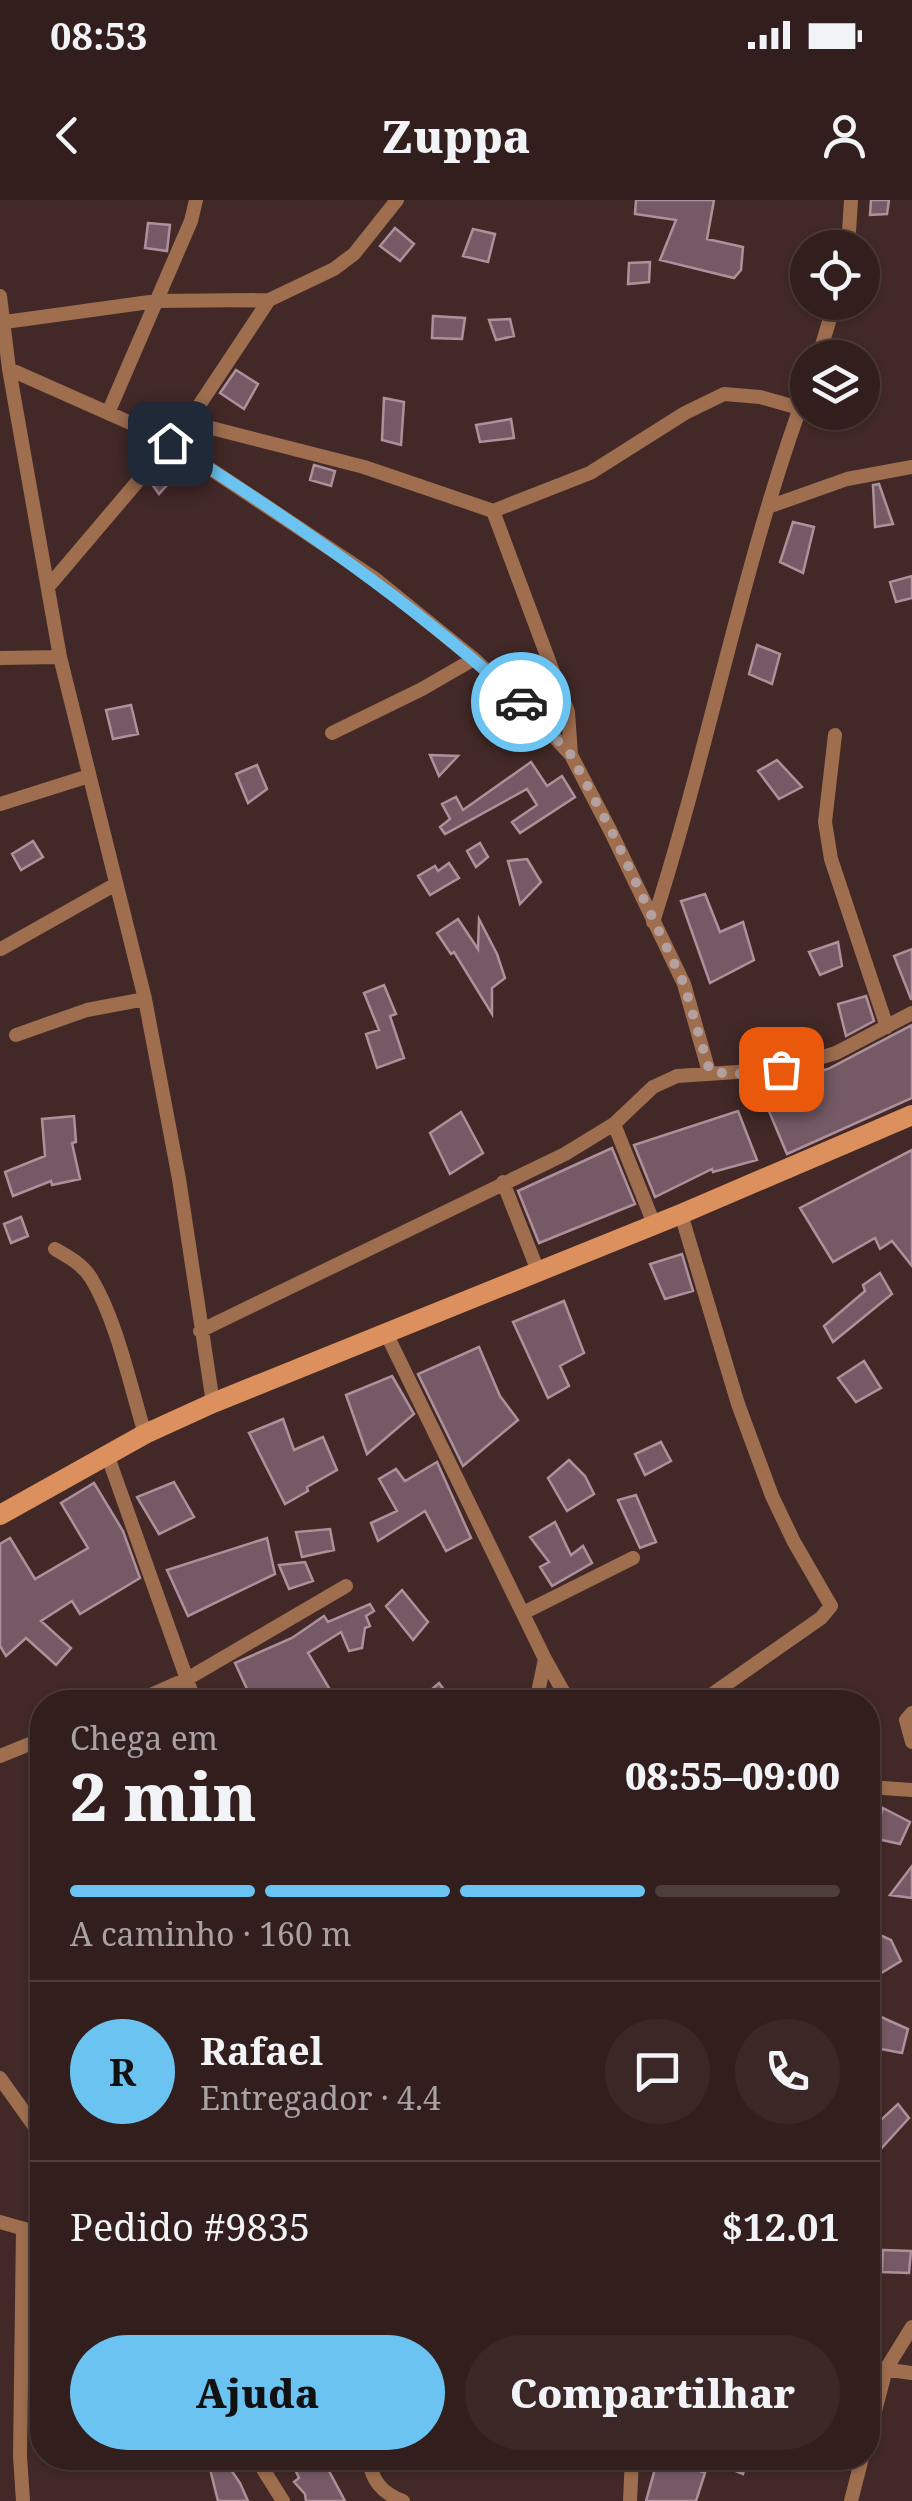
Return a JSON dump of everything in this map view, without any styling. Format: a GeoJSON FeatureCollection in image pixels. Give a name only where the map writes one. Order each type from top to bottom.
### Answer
{"type":"FeatureCollection","features":[{"type":"Feature","properties":{"kind":"street"},"geometry":{"type":"LineString","coordinates":[[108,414],[191,222],[196,200]]}},
{"type":"Feature","properties":{"kind":"street"},"geometry":{"type":"LineString","coordinates":[[5,322],[157,301],[269,300],[334,269],[354,254],[397,200]]}},
{"type":"Feature","properties":{"kind":"street"},"geometry":{"type":"LineString","coordinates":[[849,230],[851,200]]}},
{"type":"Feature","properties":{"kind":"street"},"geometry":{"type":"LineString","coordinates":[[0,296],[5,322],[3,351],[60,656],[144,999],[179,1179],[212,1403]]}},
{"type":"Feature","properties":{"kind":"street"},"geometry":{"type":"LineString","coordinates":[[48,587],[188,422],[269,300]]}},
{"type":"Feature","properties":{"kind":"street"},"geometry":{"type":"LineString","coordinates":[[9,369],[170,443],[374,578],[474,659],[571,755],[684,984],[710,1072]]}},
{"type":"Feature","properties":{"kind":"street"},"geometry":{"type":"LineString","coordinates":[[188,422],[364,467],[493,511],[590,473],[724,394],[760,396],[790,405]]}},
{"type":"Feature","properties":{"kind":"street"},"geometry":{"type":"LineString","coordinates":[[653,922],[684,828],[768,507],[792,430]]}},
{"type":"Feature","properties":{"kind":"street"},"geometry":{"type":"LineString","coordinates":[[768,507],[847,479],[912,467]]}},
{"type":"Feature","properties":{"kind":"street"},"geometry":{"type":"LineString","coordinates":[[493,511],[568,712],[571,755]]}},
{"type":"Feature","properties":{"kind":"street"},"geometry":{"type":"LineString","coordinates":[[0,658],[60,656]]}},
{"type":"Feature","properties":{"kind":"street"},"geometry":{"type":"LineString","coordinates":[[332,733],[474,659]]}},
{"type":"Feature","properties":{"kind":"street"},"geometry":{"type":"LineString","coordinates":[[835,735],[825,822],[831,859],[887,1027]]}},
{"type":"Feature","properties":{"kind":"street"},"geometry":{"type":"LineString","coordinates":[[0,804],[89,776]]}},
{"type":"Feature","properties":{"kind":"street"},"geometry":{"type":"LineString","coordinates":[[1,948],[116,884]]}},
{"type":"Feature","properties":{"kind":"street"},"geometry":{"type":"LineString","coordinates":[[16,1035],[87,1010],[144,999]]}},
{"type":"Feature","properties":{"kind":"street"},"geometry":{"type":"LineString","coordinates":[[200,1331],[565,1154],[614,1124],[653,1087],[677,1076],[781,1069],[836,1053],[912,1013]]}},
{"type":"Feature","properties":{"kind":"street"},"geometry":{"type":"LineString","coordinates":[[0,1516],[107,1454],[212,1403],[681,1214],[912,1115]]}},
{"type":"Feature","properties":{"kind":"street"},"geometry":{"type":"LineString","coordinates":[[614,1124],[654,1224]]}},
{"type":"Feature","properties":{"kind":"street"},"geometry":{"type":"LineString","coordinates":[[503,1182],[538,1271]]}},
{"type":"Feature","properties":{"kind":"street"},"geometry":{"type":"LineString","coordinates":[[681,1214],[738,1404],[772,1496],[831,1606],[821,1618],[718,1690]]}},
{"type":"Feature","properties":{"kind":"street"},"geometry":{"type":"LineString","coordinates":[[55,1249],[75,1260],[90,1276],[145,1434]]}},
{"type":"Feature","properties":{"kind":"street"},"geometry":{"type":"LineString","coordinates":[[386,1333],[563,1690]]}},
{"type":"Feature","properties":{"kind":"street"},"geometry":{"type":"LineString","coordinates":[[107,1454],[191,1690]]}},
{"type":"Feature","properties":{"kind":"street"},"geometry":{"type":"LineString","coordinates":[[523,1614],[633,1558]]}},
{"type":"Feature","properties":{"kind":"street"},"geometry":{"type":"LineString","coordinates":[[162,1690],[346,1586]]}},
{"type":"Feature","properties":{"kind":"street"},"geometry":{"type":"LineString","coordinates":[[539,1690],[545,1660]]}},
{"type":"Feature","properties":{"kind":"street"},"geometry":{"type":"LineString","coordinates":[[912,1714],[906,1720],[912,1742]]}},
{"type":"Feature","properties":{"kind":"street"},"geometry":{"type":"LineString","coordinates":[[0,1756],[30,1744]]}},
{"type":"Feature","properties":{"kind":"street"},"geometry":{"type":"LineString","coordinates":[[880,1788],[912,1790]]}},
{"type":"Feature","properties":{"kind":"street"},"geometry":{"type":"LineString","coordinates":[[0,2078],[30,2120]]}},
{"type":"Feature","properties":{"kind":"street"},"geometry":{"type":"LineString","coordinates":[[0,2222],[30,2230]]}},
{"type":"Feature","properties":{"kind":"street"},"geometry":{"type":"LineString","coordinates":[[23,2228],[20,2456],[23,2501]]}},
{"type":"Feature","properties":{"kind":"street"},"geometry":{"type":"LineString","coordinates":[[880,2392],[886,2369],[912,2326]]}},
{"type":"Feature","properties":{"kind":"street"},"geometry":{"type":"LineString","coordinates":[[880,2368],[912,2373]]}},
{"type":"Feature","properties":{"kind":"street"},"geometry":{"type":"LineString","coordinates":[[264,2470],[284,2501]]}},
{"type":"Feature","properties":{"kind":"street"},"geometry":{"type":"LineString","coordinates":[[370,2470],[372,2478],[389,2496],[403,2501]]}},
{"type":"Feature","properties":{"kind":"street"},"geometry":{"type":"LineString","coordinates":[[630,2501],[631,2470]]}},
{"type":"Feature","properties":{"kind":"street"},"geometry":{"type":"LineString","coordinates":[[851,2501],[859,2470]]}},
{"type":"Feature","properties":{"kind":"building"},"geometry":{"type":"Polygon","coordinates":[[[636,200],[714,200],[707,239],[743,247],[741,270],[734,278],[660,260],[676,220],[635,214],[636,200]]]}},
{"type":"Feature","properties":{"kind":"building"},"geometry":{"type":"Polygon","coordinates":[[[871,200],[889,200],[887,214],[870,215],[871,200]]]}},
{"type":"Feature","properties":{"kind":"building"},"geometry":{"type":"Polygon","coordinates":[[[148,223],[170,225],[167,251],[145,248],[148,223]]]}},
{"type":"Feature","properties":{"kind":"building"},"geometry":{"type":"Polygon","coordinates":[[[395,228],[414,244],[400,261],[380,246],[395,228]]]}},
{"type":"Feature","properties":{"kind":"building"},"geometry":{"type":"Polygon","coordinates":[[[473,229],[495,234],[488,262],[463,256],[473,229]]]}},
{"type":"Feature","properties":{"kind":"building"},"geometry":{"type":"Polygon","coordinates":[[[650,262],[649,282],[628,284],[629,263],[650,262]]]}},
{"type":"Feature","properties":{"kind":"building"},"geometry":{"type":"Polygon","coordinates":[[[433,316],[465,318],[462,339],[432,338],[433,316]]]}},
{"type":"Feature","properties":{"kind":"building"},"geometry":{"type":"Polygon","coordinates":[[[510,319],[514,336],[496,340],[489,320],[510,319]]]}},
{"type":"Feature","properties":{"kind":"building"},"geometry":{"type":"Polygon","coordinates":[[[236,370],[258,384],[244,409],[220,393],[236,370]]]}},
{"type":"Feature","properties":{"kind":"building"},"geometry":{"type":"Polygon","coordinates":[[[384,398],[404,402],[401,445],[382,440],[384,398]]]}},
{"type":"Feature","properties":{"kind":"building"},"geometry":{"type":"Polygon","coordinates":[[[511,419],[514,438],[480,442],[476,425],[511,419]]]}},
{"type":"Feature","properties":{"kind":"building"},"geometry":{"type":"Polygon","coordinates":[[[166,464],[177,474],[159,494],[151,483],[166,464]]]}},
{"type":"Feature","properties":{"kind":"building"},"geometry":{"type":"Polygon","coordinates":[[[314,465],[335,471],[331,486],[310,480],[314,465]]]}},
{"type":"Feature","properties":{"kind":"building"},"geometry":{"type":"Polygon","coordinates":[[[879,484],[893,524],[875,527],[873,485],[879,484]]]}},
{"type":"Feature","properties":{"kind":"building"},"geometry":{"type":"Polygon","coordinates":[[[793,522],[814,527],[803,573],[780,562],[793,522]]]}},
{"type":"Feature","properties":{"kind":"building"},"geometry":{"type":"Polygon","coordinates":[[[912,576],[912,598],[896,602],[890,582],[912,576]]]}},
{"type":"Feature","properties":{"kind":"building"},"geometry":{"type":"Polygon","coordinates":[[[757,645],[780,654],[772,684],[749,674],[757,645]]]}},
{"type":"Feature","properties":{"kind":"building"},"geometry":{"type":"Polygon","coordinates":[[[131,705],[138,734],[113,739],[106,710],[131,705]]]}},
{"type":"Feature","properties":{"kind":"building"},"geometry":{"type":"Polygon","coordinates":[[[430,755],[458,756],[439,776],[430,755]]]}},
{"type":"Feature","properties":{"kind":"building"},"geometry":{"type":"Polygon","coordinates":[[[777,760],[802,787],[779,799],[758,771],[777,760]]]}},
{"type":"Feature","properties":{"kind":"building"},"geometry":{"type":"Polygon","coordinates":[[[531,762],[547,786],[562,776],[575,797],[520,833],[512,822],[537,805],[527,789],[445,834],[440,827],[450,819],[442,804],[456,797],[463,810],[531,762]]]}},
{"type":"Feature","properties":{"kind":"building"},"geometry":{"type":"Polygon","coordinates":[[[257,765],[267,789],[248,803],[236,774],[257,765]]]}},
{"type":"Feature","properties":{"kind":"building"},"geometry":{"type":"Polygon","coordinates":[[[33,841],[43,857],[21,870],[12,854],[33,841]]]}},
{"type":"Feature","properties":{"kind":"building"},"geometry":{"type":"Polygon","coordinates":[[[480,843],[488,857],[476,867],[467,851],[480,843]]]}},
{"type":"Feature","properties":{"kind":"building"},"geometry":{"type":"Polygon","coordinates":[[[527,859],[541,882],[520,904],[508,861],[527,859]]]}},
{"type":"Feature","properties":{"kind":"building"},"geometry":{"type":"Polygon","coordinates":[[[449,863],[459,878],[430,895],[418,876],[435,866],[438,871],[449,863]]]}},
{"type":"Feature","properties":{"kind":"building"},"geometry":{"type":"Polygon","coordinates":[[[705,894],[720,932],[743,922],[754,960],[710,983],[681,901],[705,894]]]}},
{"type":"Feature","properties":{"kind":"building"},"geometry":{"type":"Polygon","coordinates":[[[458,919],[478,949],[479,919],[497,954],[505,978],[492,988],[492,1014],[454,952],[451,954],[437,933],[458,919]]]}},
{"type":"Feature","properties":{"kind":"building"},"geometry":{"type":"Polygon","coordinates":[[[838,942],[842,966],[820,975],[809,952],[838,942]]]}},
{"type":"Feature","properties":{"kind":"building"},"geometry":{"type":"Polygon","coordinates":[[[912,949],[912,999],[911,999],[894,956],[912,949]]]}},
{"type":"Feature","properties":{"kind":"building"},"geometry":{"type":"Polygon","coordinates":[[[384,985],[396,1014],[390,1016],[404,1058],[377,1068],[366,1034],[379,1030],[364,993],[384,985]]]}},
{"type":"Feature","properties":{"kind":"building"},"geometry":{"type":"Polygon","coordinates":[[[866,996],[874,1021],[846,1036],[838,1004],[866,996]]]}},
{"type":"Feature","properties":{"kind":"building"},"geometry":{"type":"Polygon","coordinates":[[[912,1025],[912,1098],[787,1154],[758,1085],[828,1069],[912,1025]]]}},
{"type":"Feature","properties":{"kind":"building"},"geometry":{"type":"Polygon","coordinates":[[[738,1111],[757,1160],[713,1172],[712,1169],[655,1197],[634,1145],[738,1111]]]}},
{"type":"Feature","properties":{"kind":"building"},"geometry":{"type":"Polygon","coordinates":[[[461,1112],[483,1153],[450,1174],[430,1133],[461,1112]]]}},
{"type":"Feature","properties":{"kind":"building"},"geometry":{"type":"Polygon","coordinates":[[[74,1116],[76,1142],[72,1143],[80,1179],[52,1185],[51,1181],[13,1196],[5,1172],[45,1156],[42,1119],[74,1116]]]}},
{"type":"Feature","properties":{"kind":"building"},"geometry":{"type":"Polygon","coordinates":[[[612,1148],[635,1204],[539,1243],[518,1191],[612,1148]]]}},
{"type":"Feature","properties":{"kind":"building"},"geometry":{"type":"Polygon","coordinates":[[[912,1150],[912,1266],[892,1241],[880,1249],[875,1238],[833,1262],[800,1208],[912,1150]]]}},
{"type":"Feature","properties":{"kind":"building"},"geometry":{"type":"Polygon","coordinates":[[[21,1217],[28,1236],[11,1243],[4,1224],[21,1217]]]}},
{"type":"Feature","properties":{"kind":"building"},"geometry":{"type":"Polygon","coordinates":[[[682,1254],[693,1291],[665,1299],[650,1264],[682,1254]]]}},
{"type":"Feature","properties":{"kind":"building"},"geometry":{"type":"Polygon","coordinates":[[[880,1273],[892,1294],[833,1342],[824,1326],[880,1273]]]}},
{"type":"Feature","properties":{"kind":"building"},"geometry":{"type":"Polygon","coordinates":[[[564,1301],[584,1353],[560,1366],[569,1386],[548,1398],[513,1322],[564,1301]]]}},
{"type":"Feature","properties":{"kind":"building"},"geometry":{"type":"Polygon","coordinates":[[[479,1347],[500,1396],[518,1420],[463,1466],[418,1374],[479,1347]]]}},
{"type":"Feature","properties":{"kind":"building"},"geometry":{"type":"Polygon","coordinates":[[[864,1361],[881,1388],[856,1402],[838,1378],[864,1361]]]}},
{"type":"Feature","properties":{"kind":"building"},"geometry":{"type":"Polygon","coordinates":[[[392,1376],[414,1414],[367,1454],[346,1395],[392,1376]]]}},
{"type":"Feature","properties":{"kind":"building"},"geometry":{"type":"Polygon","coordinates":[[[283,1419],[294,1450],[323,1437],[337,1470],[285,1504],[249,1433],[283,1419]]]}},
{"type":"Feature","properties":{"kind":"building"},"geometry":{"type":"Polygon","coordinates":[[[661,1442],[671,1461],[645,1475],[635,1454],[661,1442]]]}},
{"type":"Feature","properties":{"kind":"building"},"geometry":{"type":"Polygon","coordinates":[[[569,1460],[585,1476],[594,1494],[567,1511],[548,1478],[569,1460]]]}},
{"type":"Feature","properties":{"kind":"building"},"geometry":{"type":"Polygon","coordinates":[[[437,1462],[471,1538],[446,1551],[425,1511],[378,1541],[371,1523],[397,1511],[379,1479],[396,1469],[405,1481],[437,1462]]]}},
{"type":"Feature","properties":{"kind":"building"},"geometry":{"type":"Polygon","coordinates":[[[174,1482],[194,1517],[159,1534],[137,1497],[174,1482]]]}},
{"type":"Feature","properties":{"kind":"building"},"geometry":{"type":"Polygon","coordinates":[[[94,1483],[123,1531],[140,1578],[80,1614],[72,1601],[41,1621],[71,1648],[56,1665],[26,1638],[6,1656],[0,1646],[0,1544],[10,1538],[35,1579],[88,1548],[61,1503],[94,1483]]]}},
{"type":"Feature","properties":{"kind":"building"},"geometry":{"type":"Polygon","coordinates":[[[636,1495],[656,1542],[640,1548],[618,1500],[636,1495]]]}},
{"type":"Feature","properties":{"kind":"building"},"geometry":{"type":"Polygon","coordinates":[[[555,1522],[571,1555],[583,1546],[592,1563],[552,1586],[540,1567],[549,1562],[530,1537],[555,1522]]]}},
{"type":"Feature","properties":{"kind":"building"},"geometry":{"type":"Polygon","coordinates":[[[330,1529],[334,1550],[302,1557],[296,1532],[330,1529]]]}},
{"type":"Feature","properties":{"kind":"building"},"geometry":{"type":"Polygon","coordinates":[[[267,1538],[275,1574],[188,1616],[167,1570],[267,1538]]]}},
{"type":"Feature","properties":{"kind":"building"},"geometry":{"type":"Polygon","coordinates":[[[305,1562],[313,1581],[289,1589],[279,1565],[305,1562]]]}},
{"type":"Feature","properties":{"kind":"building"},"geometry":{"type":"Polygon","coordinates":[[[402,1590],[428,1622],[413,1640],[386,1606],[402,1590]]]}},
{"type":"Feature","properties":{"kind":"building"},"geometry":{"type":"Polygon","coordinates":[[[370,1604],[374,1611],[366,1616],[370,1626],[365,1628],[362,1648],[349,1651],[341,1632],[308,1653],[330,1690],[247,1690],[235,1663],[292,1638],[324,1616],[328,1622],[370,1604]]]}},
{"type":"Feature","properties":{"kind":"building"},"geometry":{"type":"Polygon","coordinates":[[[883,1808],[910,1822],[900,1844],[880,1840],[883,1808]]]}},
{"type":"Feature","properties":{"kind":"building"},"geometry":{"type":"Polygon","coordinates":[[[912,1866],[912,1898],[890,1895],[912,1866]]]}},
{"type":"Feature","properties":{"kind":"building"},"geometry":{"type":"Polygon","coordinates":[[[880,1937],[891,1940],[901,1961],[880,1974],[880,1937]]]}},
{"type":"Feature","properties":{"kind":"building"},"geometry":{"type":"Polygon","coordinates":[[[881,2017],[908,2029],[902,2053],[880,2049],[881,2017]]]}},
{"type":"Feature","properties":{"kind":"building"},"geometry":{"type":"Polygon","coordinates":[[[898,2104],[909,2118],[880,2150],[880,2121],[898,2104]]]}},
{"type":"Feature","properties":{"kind":"building"},"geometry":{"type":"Polygon","coordinates":[[[883,2250],[911,2251],[909,2273],[882,2272],[883,2250]]]}},
{"type":"Feature","properties":{"kind":"building"},"geometry":{"type":"Polygon","coordinates":[[[210,2470],[231,2470],[248,2501],[218,2501],[210,2470]]]}},
{"type":"Feature","properties":{"kind":"building"},"geometry":{"type":"Polygon","coordinates":[[[295,2470],[328,2470],[345,2501],[306,2501],[294,2482],[299,2478],[295,2470]]]}},
{"type":"Feature","properties":{"kind":"building"},"geometry":{"type":"Polygon","coordinates":[[[655,2470],[705,2473],[696,2501],[646,2501],[655,2470]]]}},
{"type":"Feature","properties":{"kind":"way so far"},"geometry":{"type":"LineString","coordinates":[[521,702],[571,755],[612,832],[684,984],[710,1072],[738,1074],[781,1069]]}},
{"type":"Feature","properties":{"kind":"route"},"geometry":{"type":"LineString","coordinates":[[170,443],[374,578],[521,702]]}}]}
